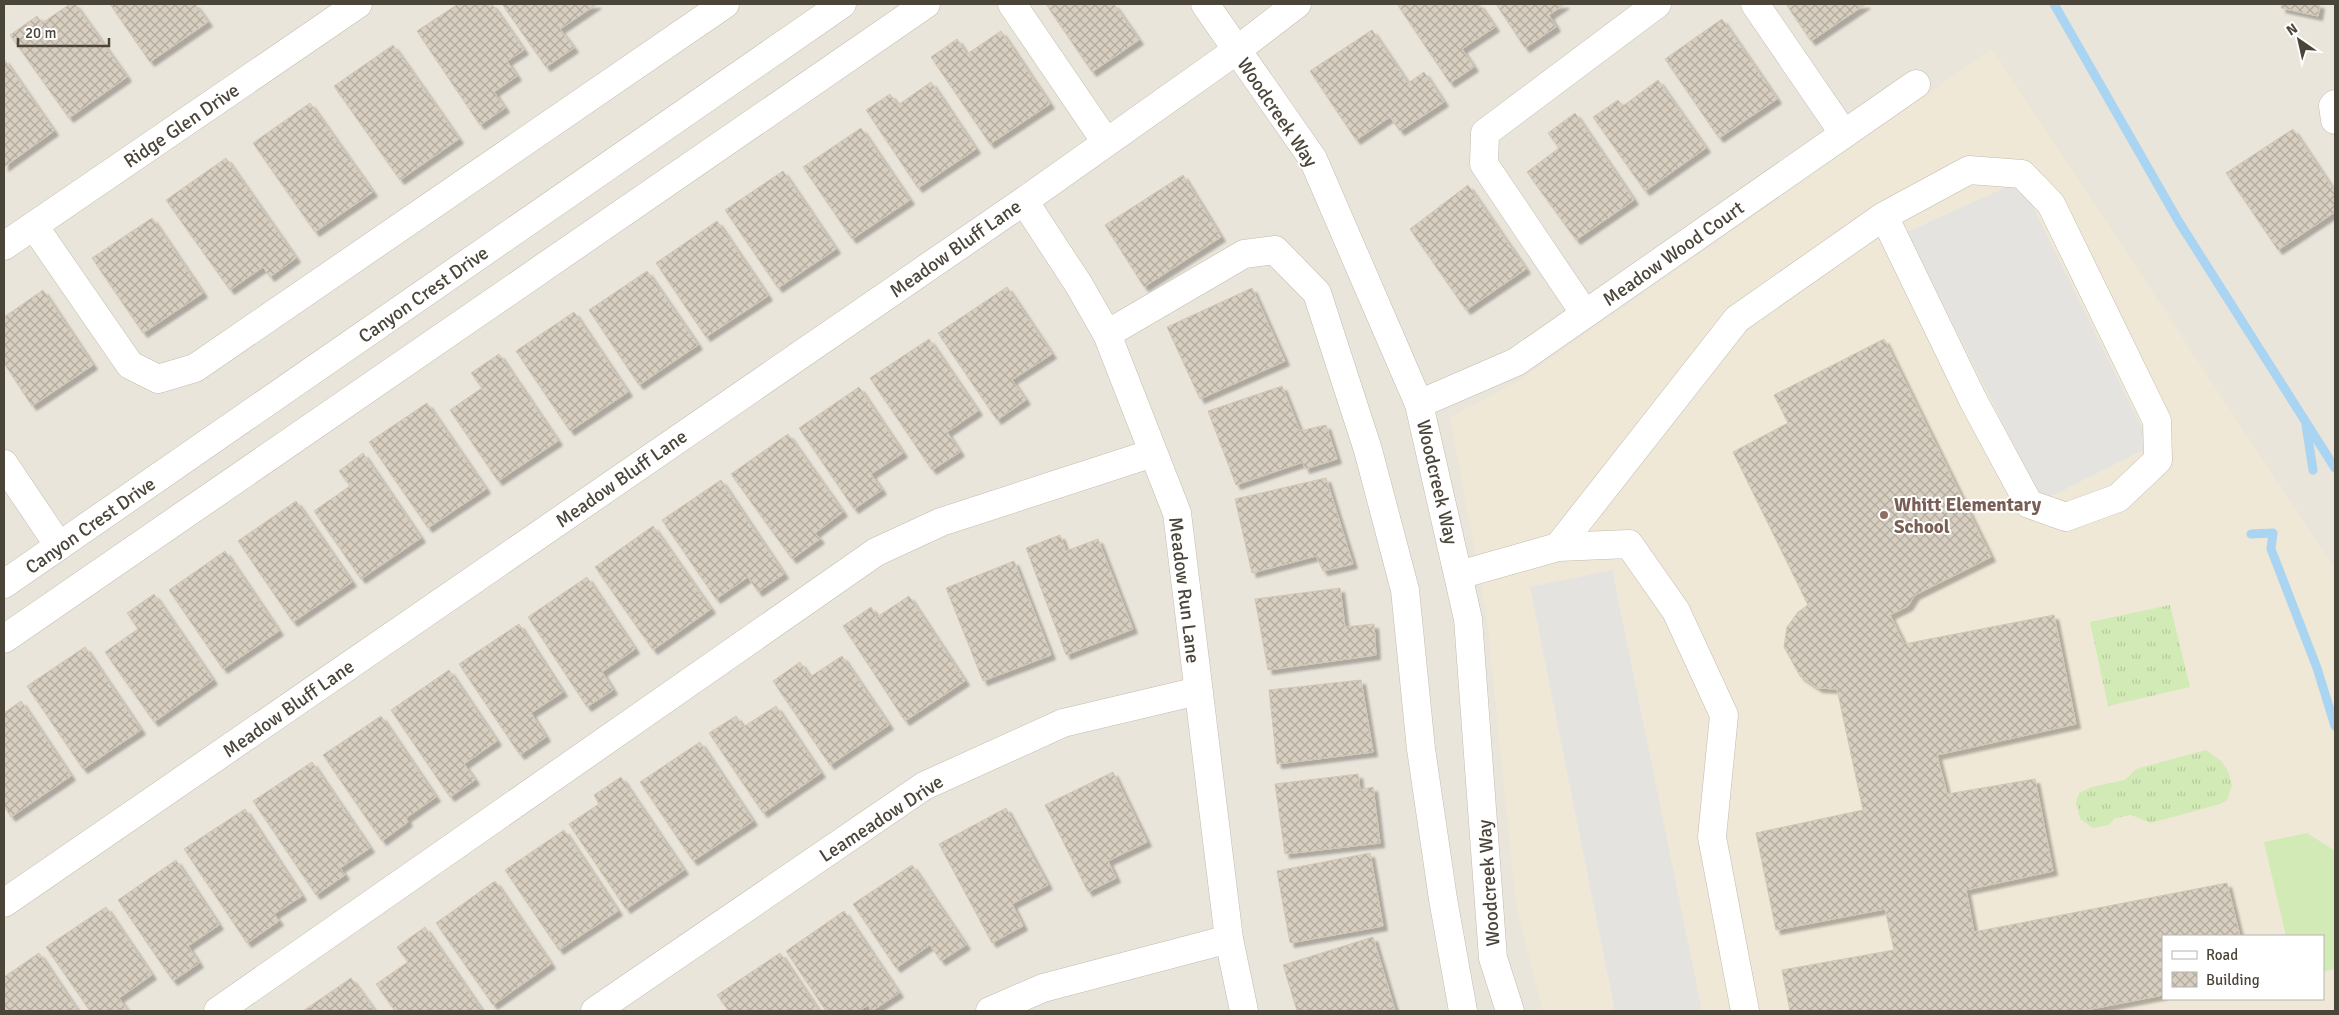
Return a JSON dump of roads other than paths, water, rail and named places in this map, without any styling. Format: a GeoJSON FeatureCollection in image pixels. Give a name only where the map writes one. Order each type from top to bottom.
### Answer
{"type":"FeatureCollection","features":[{"type":"Feature","properties":{"kind":"street","name":"Ridge Glen Drive"},"geometry":{"type":"LineString","coordinates":[[4,246],[358,4]]}},
{"type":"Feature","properties":{"kind":"street"},"geometry":{"type":"LineString","coordinates":[[34,226],[130,365],[158,379],[195,368],[725,4]]}},
{"type":"Feature","properties":{"kind":"street","name":"Canyon Crest Drive"},"geometry":{"type":"LineString","coordinates":[[4,584],[842,4]]}},
{"type":"Feature","properties":{"kind":"street"},"geometry":{"type":"LineString","coordinates":[[4,639],[926,4]]}},
{"type":"Feature","properties":{"kind":"street"},"geometry":{"type":"LineString","coordinates":[[1012,4],[1106,142]]}},
{"type":"Feature","properties":{"kind":"street","name":"Woodcreek Way"},"geometry":{"type":"LineString","coordinates":[[1205,4],[1312,159],[1420,404],[1468,619],[1493,958],[1510,1011]]}},
{"type":"Feature","properties":{"kind":"street","name":"Meadow Bluff Lane"},"geometry":{"type":"LineString","coordinates":[[4,903],[1024,201],[1237,50],[1297,4]]}},
{"type":"Feature","properties":{"kind":"street"},"geometry":{"type":"LineString","coordinates":[[1585,314],[1484,164],[1485,133],[1657,4]]}},
{"type":"Feature","properties":{"kind":"street"},"geometry":{"type":"LineString","coordinates":[[1755,4],[1844,134]]}},
{"type":"Feature","properties":{"kind":"street","name":"Meadow Wood Court"},"geometry":{"type":"LineString","coordinates":[[1420,404],[1516,362],[1916,84]]}},
{"type":"Feature","properties":{"kind":"street"},"geometry":{"type":"LineString","coordinates":[[2335,104],[2335,120]]}},
{"type":"Feature","properties":{"kind":"street"},"geometry":{"type":"LineString","coordinates":[[1558,547],[1737,318],[1884,216],[1969,170],[2022,174],[2052,204],[2157,421],[2158,460],[2118,498],[2066,517],[2029,504],[1977,408],[1884,216]]}},
{"type":"Feature","properties":{"kind":"street","name":"Meadow Run Lane"},"geometry":{"type":"LineString","coordinates":[[1024,201],[1079,284],[1107,334],[1177,514],[1229,939],[1244,1011]]}},
{"type":"Feature","properties":{"kind":"street"},"geometry":{"type":"LineString","coordinates":[[1107,334],[1244,254],[1275,250],[1317,293],[1368,450],[1405,590],[1421,749],[1443,899],[1463,1011]]}},
{"type":"Feature","properties":{"kind":"street"},"geometry":{"type":"LineString","coordinates":[[218,1011],[876,552],[941,522],[1154,453]]}},
{"type":"Feature","properties":{"kind":"street"},"geometry":{"type":"LineString","coordinates":[[4,464],[59,546]]}},
{"type":"Feature","properties":{"kind":"street"},"geometry":{"type":"LineString","coordinates":[[1459,575],[1558,547],[1630,544],[1676,611],[1724,715],[1712,837],[1745,1011]]}},
{"type":"Feature","properties":{"kind":"street","name":"Leameadow Drive"},"geometry":{"type":"LineString","coordinates":[[595,1011],[924,786],[1063,723],[1198,691]]}},
{"type":"Feature","properties":{"kind":"street"},"geometry":{"type":"LineString","coordinates":[[990,1011],[1043,988],[1229,939]]}},
{"type":"Feature","properties":{"kind":"waterway"},"geometry":{"type":"LineString","coordinates":[[2054,4],[2179,222],[2335,468]]}},
{"type":"Feature","properties":{"kind":"waterway"},"geometry":{"type":"LineString","coordinates":[[2306,425],[2313,470]]}},
{"type":"Feature","properties":{"kind":"waterway"},"geometry":{"type":"LineString","coordinates":[[2251,534],[2273,533],[2271,549],[2317,668],[2335,726]]}},
{"type":"Feature","properties":{"kind":"place","name":"Whitt Elementary School"},"geometry":{"type":"Point","coordinates":[1884,515]}}]}
